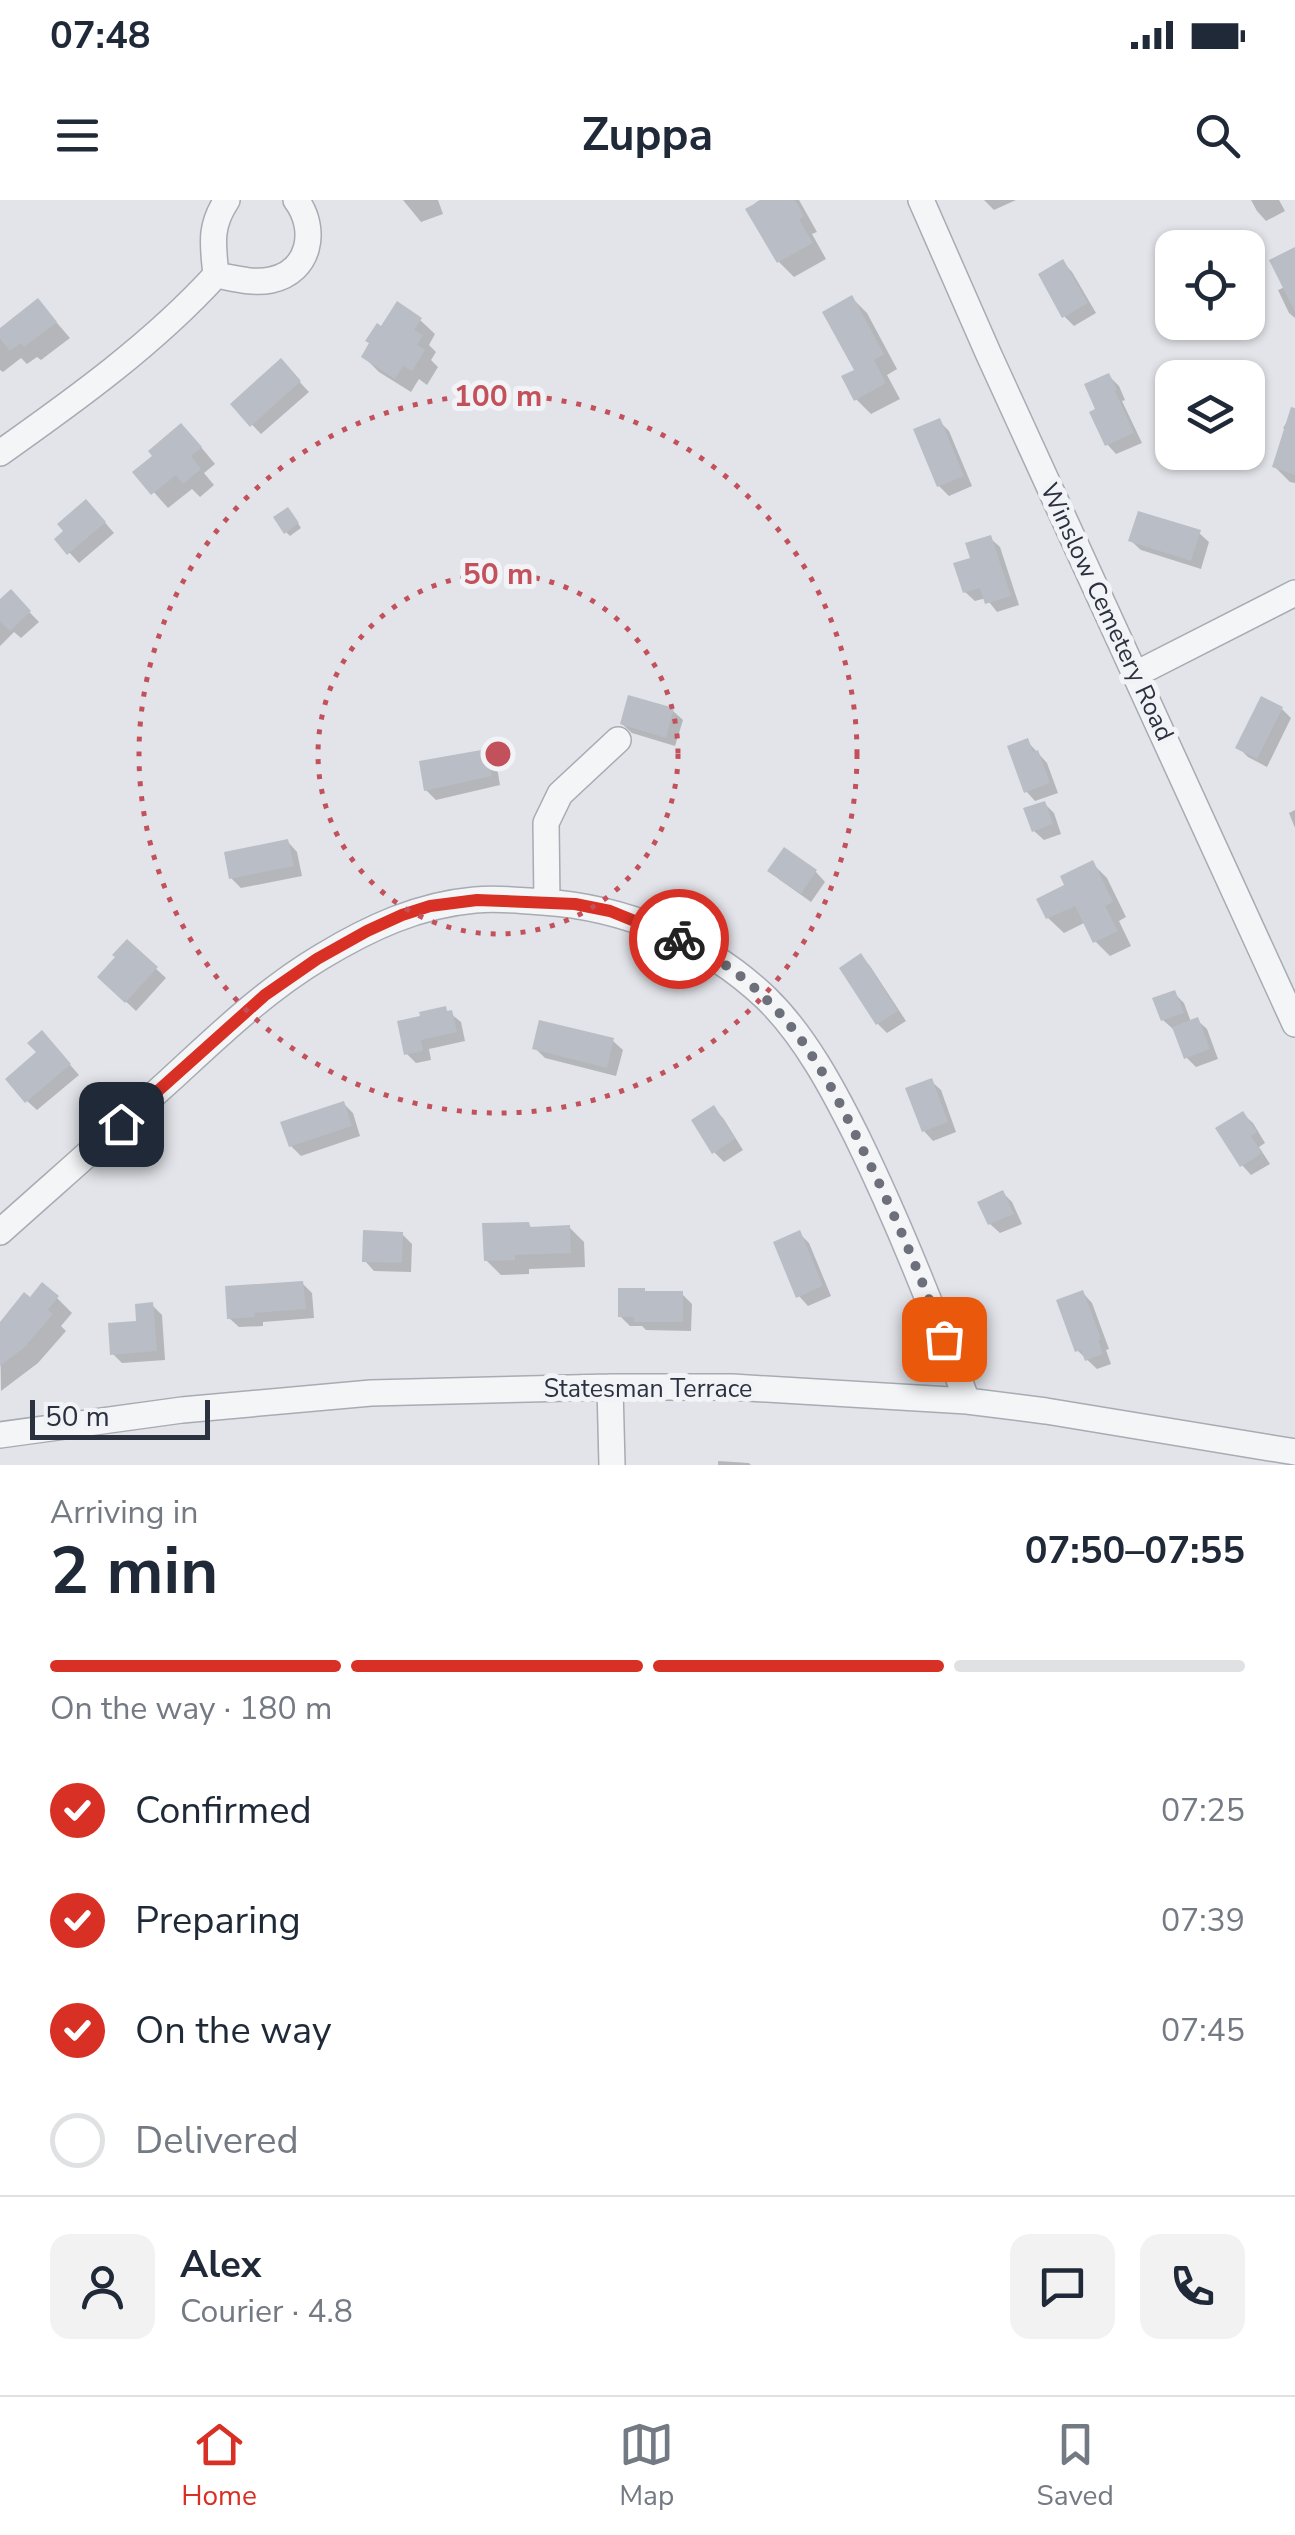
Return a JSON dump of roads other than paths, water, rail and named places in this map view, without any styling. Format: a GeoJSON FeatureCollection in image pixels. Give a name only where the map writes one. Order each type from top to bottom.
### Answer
{"type":"FeatureCollection","features":[{"type":"Feature","properties":{"kind":"street"},"geometry":{"type":"LineString","coordinates":[[216,276],[216,216],[227,200]]}},
{"type":"Feature","properties":{"kind":"street"},"geometry":{"type":"LineString","coordinates":[[216,276],[272,280],[293,269],[305,254],[309,236],[308,220],[296,200]]}},
{"type":"Feature","properties":{"kind":"street","name":"Winslow Cemetery Road"},"geometry":{"type":"LineString","coordinates":[[921,200],[1295,1024]]}},
{"type":"Feature","properties":{"kind":"street"},"geometry":{"type":"LineString","coordinates":[[0,454],[167,324],[216,276]]}},
{"type":"Feature","properties":{"kind":"street"},"geometry":{"type":"LineString","coordinates":[[1136,674],[1295,594]]}},
{"type":"Feature","properties":{"kind":"street"},"geometry":{"type":"LineString","coordinates":[[547,902],[546,824],[560,794],[618,740]]}},
{"type":"Feature","properties":{"kind":"street"},"geometry":{"type":"LineString","coordinates":[[0,1232],[265,995],[317,959],[367,931],[430,906],[477,900],[575,904],[610,911],[654,927],[707,954],[768,1000],[805,1046],[840,1102],[921,1276],[968,1401]]}},
{"type":"Feature","properties":{"kind":"street"},"geometry":{"type":"LineString","coordinates":[[610,1387],[612,1465]]}},
{"type":"Feature","properties":{"kind":"street","name":"Statesman Terrace"},"geometry":{"type":"LineString","coordinates":[[0,1435],[270,1401],[371,1394],[732,1387],[968,1401],[1295,1452]]}}]}
